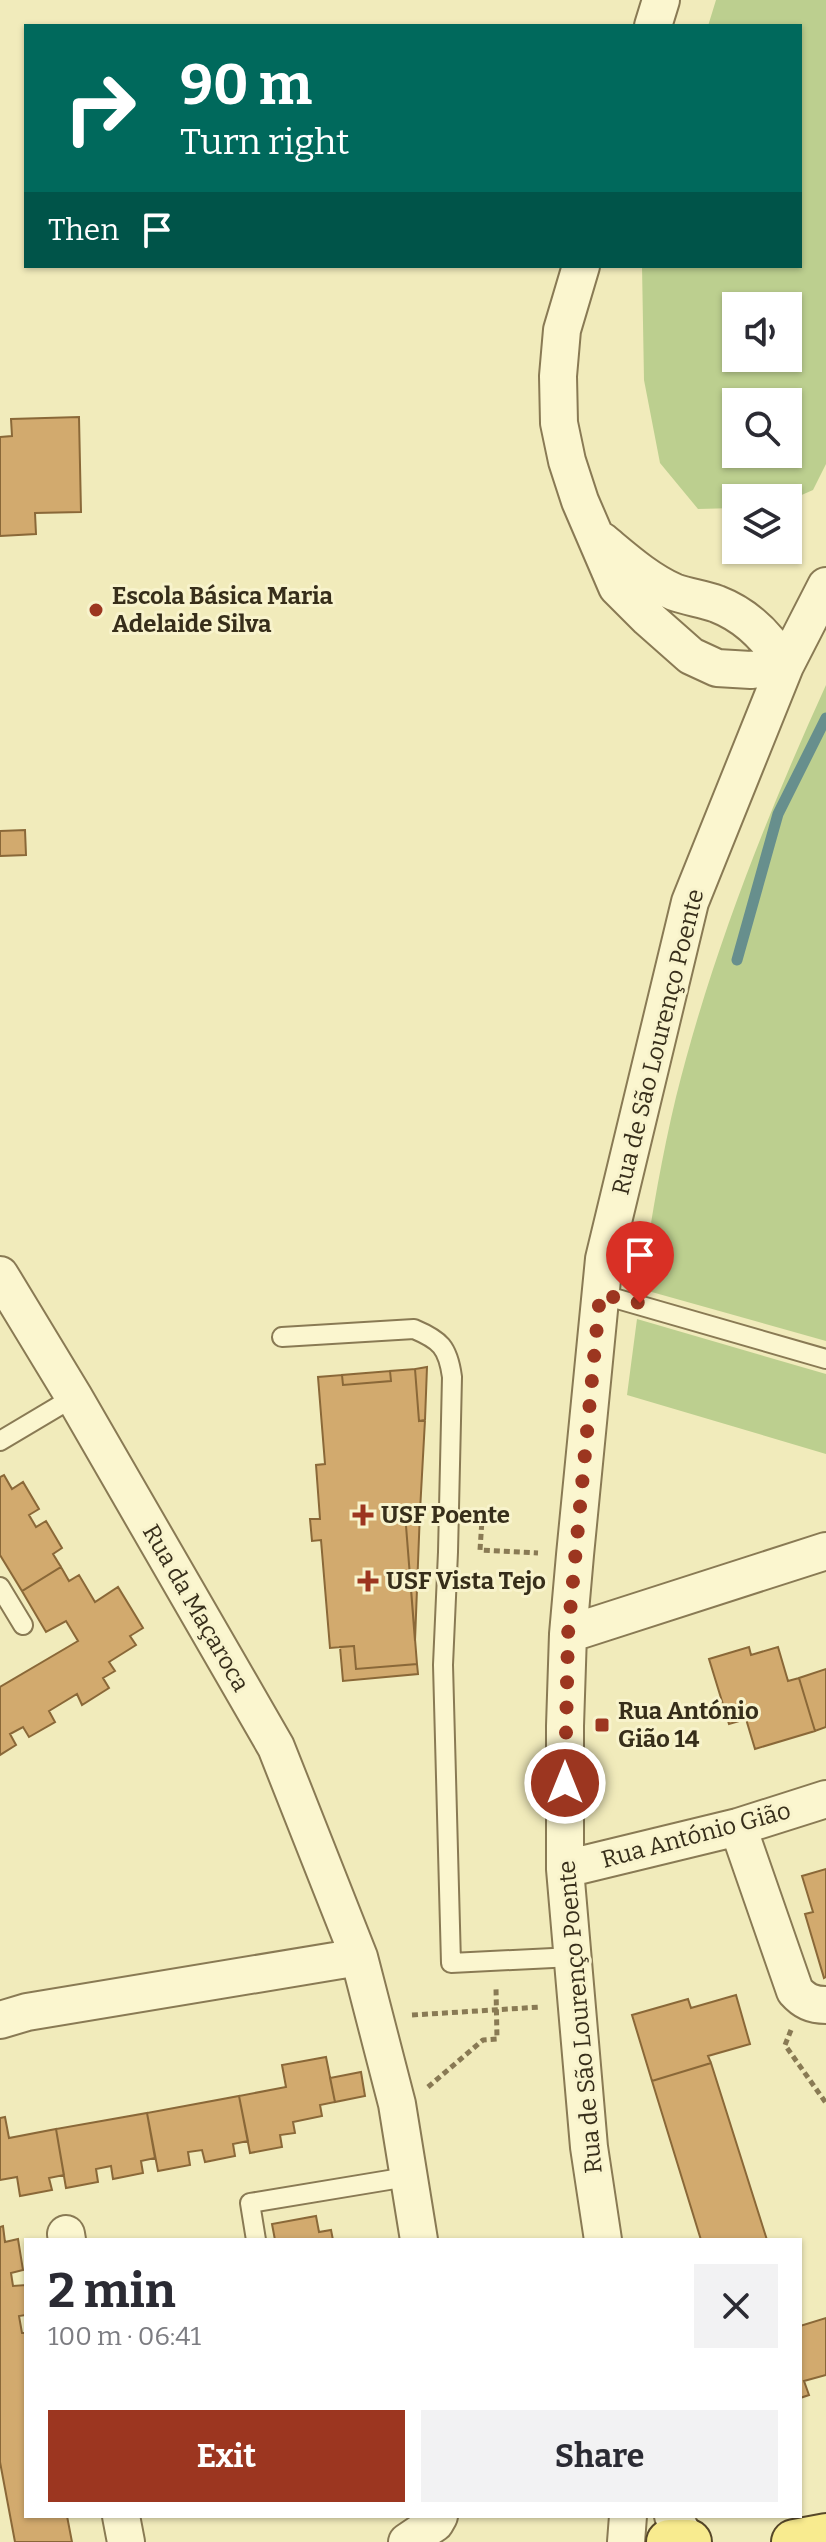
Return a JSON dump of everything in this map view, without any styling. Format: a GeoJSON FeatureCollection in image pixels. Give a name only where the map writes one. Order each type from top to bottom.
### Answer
{"type":"FeatureCollection","features":[{"type":"Feature","properties":{"kind":"main road"},"geometry":{"type":"LineString","coordinates":[[794,2542],[826,2536]]}},
{"type":"Feature","properties":{"kind":"main road"},"geometry":{"type":"LineString","coordinates":[[669,2542],[688,2542]]}},
{"type":"Feature","properties":{"kind":"street"},"geometry":{"type":"LineString","coordinates":[[654,24],[661,0]]}},
{"type":"Feature","properties":{"kind":"street"},"geometry":{"type":"LineString","coordinates":[[580,268],[562,330],[558,376],[559,423],[567,461],[595,535],[617,587],[691,656],[717,668],[751,670],[785,666],[773,644],[753,623],[719,605],[674,592],[639,572],[595,535]]}},
{"type":"Feature","properties":{"kind":"street","name":"Rua de São Lourenço Poente"},"geometry":{"type":"LineString","coordinates":[[603,2238],[589,2147],[565,1869],[565,1726],[568,1634],[604,1259],[690,902],[785,666],[826,586]]}},
{"type":"Feature","properties":{"kind":"street","name":"Rua da Maçaroca"},"geometry":{"type":"LineString","coordinates":[[0,1275],[276,1747],[359,1957],[397,2104],[419,2238]]}},
{"type":"Feature","properties":{"kind":"street"},"geometry":{"type":"LineString","coordinates":[[568,1634],[826,1551]]}},
{"type":"Feature","properties":{"kind":"street","name":"Rua António Gião"},"geometry":{"type":"LineString","coordinates":[[565,1869],[738,1827],[826,1799]]}},
{"type":"Feature","properties":{"kind":"street"},"geometry":{"type":"LineString","coordinates":[[738,1827],[790,1981],[814,2002]]}},
{"type":"Feature","properties":{"kind":"street"},"geometry":{"type":"LineString","coordinates":[[0,2020],[27,2012],[359,1957]]}},
{"type":"Feature","properties":{"kind":"street"},"geometry":{"type":"LineString","coordinates":[[121,2518],[126,2542]]}},
{"type":"Feature","properties":{"kind":"street"},"geometry":{"type":"LineString","coordinates":[[407,2542],[438,2518]]}},
{"type":"Feature","properties":{"kind":"street"},"geometry":{"type":"LineString","coordinates":[[626,2542],[628,2518]]}},
{"type":"Feature","properties":{"kind":"street"},"geometry":{"type":"LineString","coordinates":[[674,2518],[688,2542]]}},
{"type":"Feature","properties":{"kind":"lane"},"geometry":{"type":"LineString","coordinates":[[600,1294],[826,1359]]}},
{"type":"Feature","properties":{"kind":"lane"},"geometry":{"type":"LineString","coordinates":[[282,1337],[414,1329],[437,1341],[449,1358],[452,1377],[443,1665],[451,1963],[573,1957]]}},
{"type":"Feature","properties":{"kind":"lane"},"geometry":{"type":"LineString","coordinates":[[0,1441],[74,1397]]}},
{"type":"Feature","properties":{"kind":"lane"},"geometry":{"type":"LineString","coordinates":[[0,1587],[23,1625]]}},
{"type":"Feature","properties":{"kind":"lane"},"geometry":{"type":"LineString","coordinates":[[256,2238],[250,2203],[407,2177]]}},
{"type":"Feature","properties":{"kind":"path"},"geometry":{"type":"LineString","coordinates":[[480,1550],[575,1555]]}},
{"type":"Feature","properties":{"kind":"path"},"geometry":{"type":"LineString","coordinates":[[397,2104],[412,2101],[483,2040],[497,2039],[496,1960]]}},
{"type":"Feature","properties":{"kind":"path"},"geometry":{"type":"LineString","coordinates":[[814,2002],[785,2045],[826,2103]]}},
{"type":"Feature","properties":{"kind":"path"},"geometry":{"type":"LineString","coordinates":[[441,2013],[577,2005]]}},
{"type":"Feature","properties":{"kind":"green space"},"geometry":{"type":"Polygon","coordinates":[[[716,0],[826,0],[826,464],[813,490],[802,495],[802,484],[722,484],[722,508],[698,509],[660,463],[644,380],[642,268],[802,268],[802,24],[709,24],[716,0]]]}},
{"type":"Feature","properties":{"kind":"green space"},"geometry":{"type":"Polygon","coordinates":[[[826,685],[826,1341],[641,1289],[656,1193],[690,1044],[723,939],[761,836],[826,685]]]}},
{"type":"Feature","properties":{"kind":"green space"},"geometry":{"type":"Polygon","coordinates":[[[637,1319],[826,1374],[826,1454],[627,1395],[637,1319]]]}},
{"type":"Feature","properties":{"kind":"building"},"geometry":{"type":"Polygon","coordinates":[[[79,417],[81,512],[35,513],[36,534],[0,536],[0,437],[12,436],[11,419],[79,417]]]}},
{"type":"Feature","properties":{"kind":"building"},"geometry":{"type":"Polygon","coordinates":[[[25,830],[26,855],[0,856],[0,831],[25,830]]]}},
{"type":"Feature","properties":{"kind":"building"},"geometry":{"type":"Polygon","coordinates":[[[427,1367],[425,1420],[419,1421],[415,1369],[427,1367]]]}},
{"type":"Feature","properties":{"kind":"building"},"geometry":{"type":"Polygon","coordinates":[[[415,1369],[419,1421],[425,1420],[420,1511],[405,1513],[417,1664],[356,1669],[354,1646],[330,1648],[321,1540],[312,1541],[310,1519],[320,1519],[316,1465],[325,1464],[318,1377],[342,1375],[343,1385],[391,1381],[390,1371],[415,1369]]]}},
{"type":"Feature","properties":{"kind":"building"},"geometry":{"type":"Polygon","coordinates":[[[390,1371],[391,1381],[343,1385],[342,1375],[390,1371]]]}},
{"type":"Feature","properties":{"kind":"building"},"geometry":{"type":"Polygon","coordinates":[[[4,1475],[12,1489],[23,1482],[39,1509],[29,1515],[36,1527],[46,1521],[62,1548],[53,1554],[61,1567],[22,1591],[0,1555],[0,1477],[4,1475]]]}},
{"type":"Feature","properties":{"kind":"building"},"geometry":{"type":"Polygon","coordinates":[[[420,1511],[415,1641],[405,1513],[420,1511]]]}},
{"type":"Feature","properties":{"kind":"building"},"geometry":{"type":"Polygon","coordinates":[[[61,1567],[69,1581],[79,1575],[95,1602],[118,1587],[143,1628],[130,1636],[136,1645],[109,1662],[115,1671],[103,1678],[109,1688],[82,1705],[77,1694],[49,1711],[55,1722],[29,1737],[23,1727],[10,1734],[16,1745],[0,1755],[0,1687],[78,1641],[66,1621],[46,1632],[22,1591],[61,1567]]]}},
{"type":"Feature","properties":{"kind":"building"},"geometry":{"type":"Polygon","coordinates":[[[354,1646],[356,1669],[417,1664],[418,1674],[343,1681],[340,1647],[354,1646]]]}},
{"type":"Feature","properties":{"kind":"building"},"geometry":{"type":"Polygon","coordinates":[[[749,1647],[751,1655],[778,1647],[788,1681],[799,1678],[815,1731],[755,1749],[746,1719],[729,1724],[709,1659],[749,1647]]]}},
{"type":"Feature","properties":{"kind":"building"},"geometry":{"type":"Polygon","coordinates":[[[826,1669],[826,1727],[815,1731],[799,1678],[826,1669]]]}},
{"type":"Feature","properties":{"kind":"building"},"geometry":{"type":"Polygon","coordinates":[[[826,1869],[824,1978],[805,1914],[813,1912],[802,1876],[826,1869]]]}},
{"type":"Feature","properties":{"kind":"building"},"geometry":{"type":"Polygon","coordinates":[[[736,1995],[750,2044],[708,2056],[711,2063],[652,2081],[632,2015],[688,1999],[691,2008],[736,1995]]]}},
{"type":"Feature","properties":{"kind":"building"},"geometry":{"type":"Polygon","coordinates":[[[326,2057],[335,2102],[320,2105],[322,2116],[293,2122],[295,2133],[280,2135],[282,2147],[250,2153],[239,2096],[286,2087],[282,2065],[326,2057]]]}},
{"type":"Feature","properties":{"kind":"building"},"geometry":{"type":"Polygon","coordinates":[[[711,2063],[766,2238],[700,2238],[652,2081],[711,2063]]]}},
{"type":"Feature","properties":{"kind":"building"},"geometry":{"type":"Polygon","coordinates":[[[361,2072],[365,2096],[335,2102],[330,2078],[361,2072]]]}},
{"type":"Feature","properties":{"kind":"building"},"geometry":{"type":"Polygon","coordinates":[[[239,2096],[248,2141],[233,2144],[235,2156],[205,2162],[202,2150],[188,2152],[190,2165],[158,2171],[147,2113],[239,2096]]]}},
{"type":"Feature","properties":{"kind":"building"},"geometry":{"type":"Polygon","coordinates":[[[147,2113],[155,2158],[141,2161],[143,2173],[113,2179],[111,2166],[96,2169],[98,2182],[66,2188],[56,2129],[147,2113]]]}},
{"type":"Feature","properties":{"kind":"building"},"geometry":{"type":"Polygon","coordinates":[[[5,2117],[9,2138],[56,2129],[64,2175],[49,2178],[52,2190],[20,2196],[17,2177],[0,2180],[0,2118],[5,2117]]]}},
{"type":"Feature","properties":{"kind":"building"},"geometry":{"type":"Polygon","coordinates":[[[316,2216],[319,2232],[331,2230],[333,2238],[275,2238],[272,2224],[316,2216]]]}},
{"type":"Feature","properties":{"kind":"building"},"geometry":{"type":"Polygon","coordinates":[[[3,2226],[5,2242],[18,2239],[23,2270],[11,2273],[13,2286],[24,2285],[24,2315],[19,2316],[24,2333],[24,2518],[67,2518],[72,2542],[15,2542],[0,2462],[0,2227],[3,2226]]]}},
{"type":"Feature","properties":{"kind":"building"},"geometry":{"type":"Polygon","coordinates":[[[826,2318],[826,2375],[804,2381],[809,2395],[802,2397],[802,2325],[826,2318]]]}},
{"type":"Feature","properties":{"kind":"waterway"},"geometry":{"type":"LineString","coordinates":[[737,960],[778,814],[826,718]]}},
{"type":"Feature","properties":{"kind":"place","name":"Escola Básica Maria Adelaide Silva"},"geometry":{"type":"Point","coordinates":[96,610]}},
{"type":"Feature","properties":{"kind":"place","name":"USF Poente"},"geometry":{"type":"Point","coordinates":[363,1515]}},
{"type":"Feature","properties":{"kind":"place","name":"USF Vista Tejo"},"geometry":{"type":"Point","coordinates":[368,1581]}},
{"type":"Feature","properties":{"kind":"place","name":"Rua António Gião 14"},"geometry":{"type":"Point","coordinates":[602,1725]}},
{"type":"Feature","properties":{"kind":"route"},"geometry":{"type":"LineString","coordinates":[[565,1783],[568,1634],[600,1294],[640,1303]]}}]}
